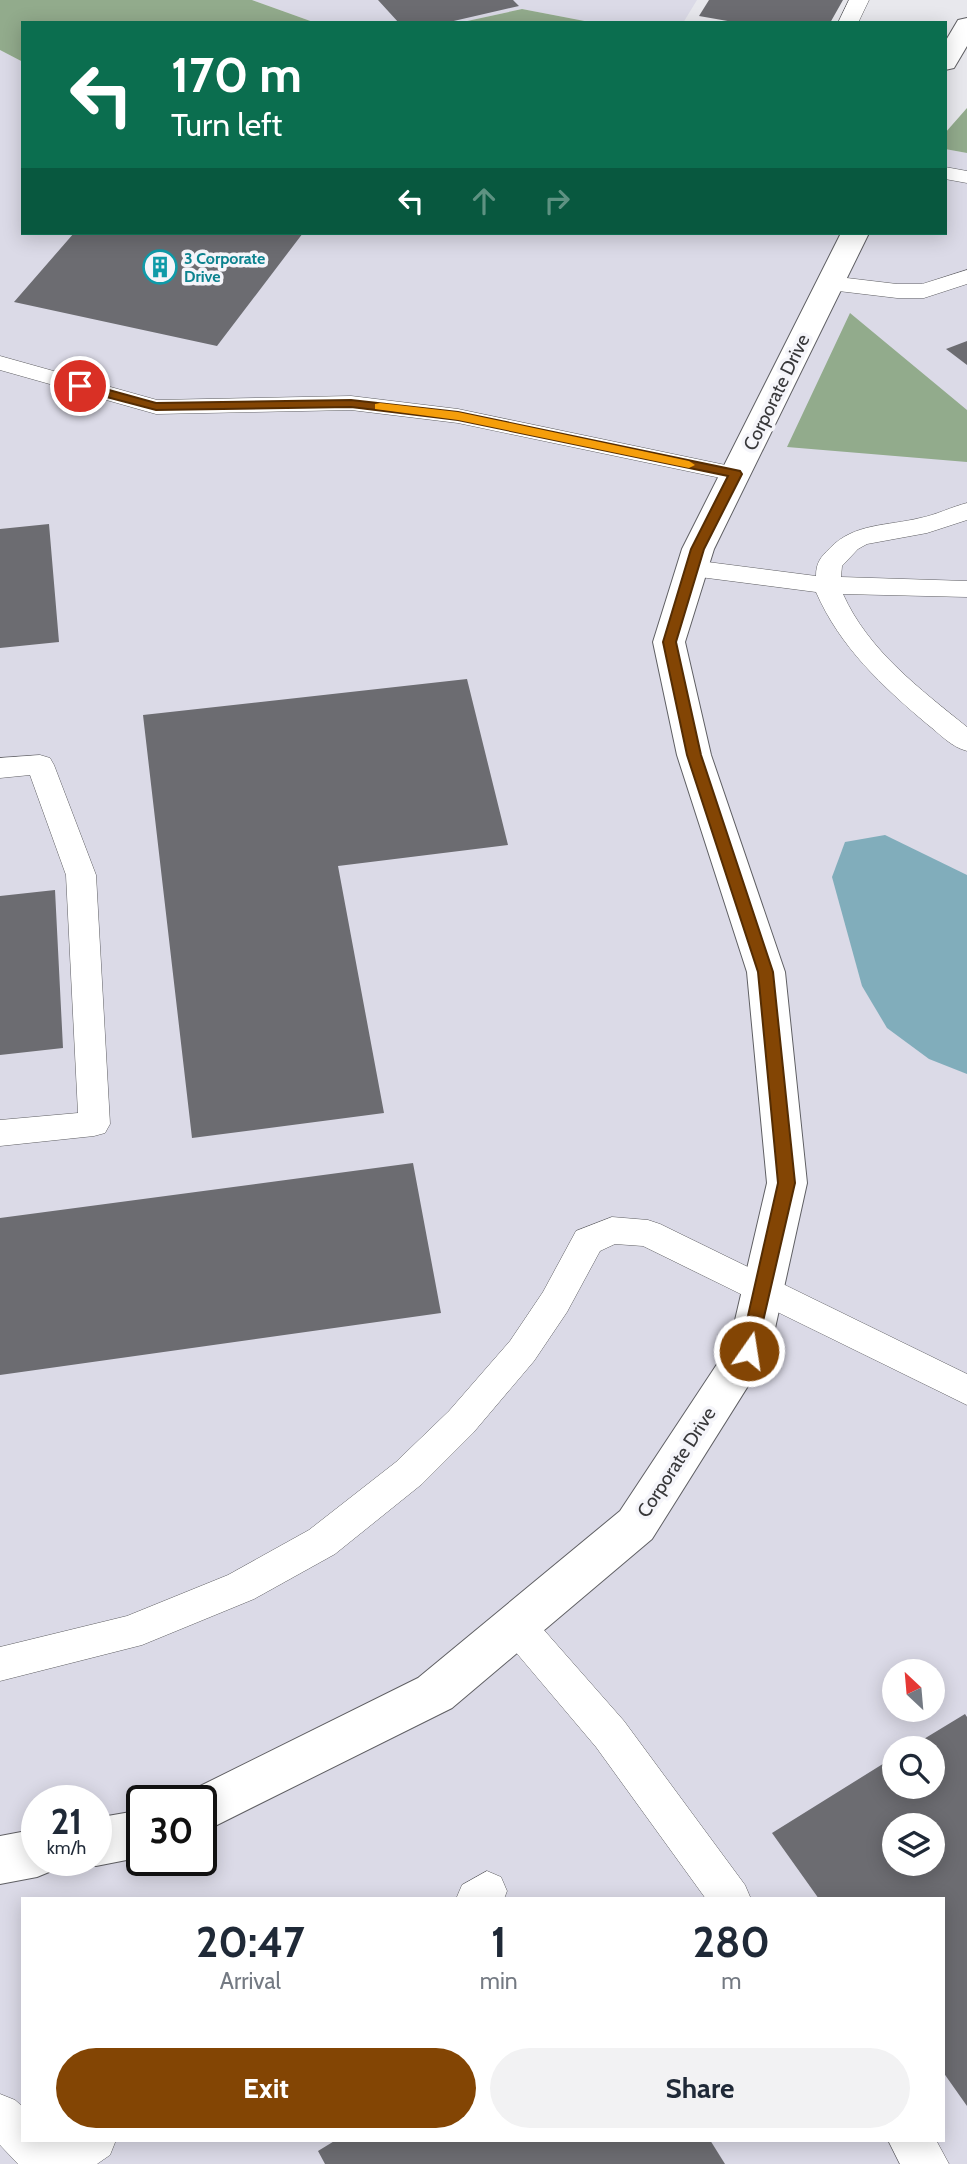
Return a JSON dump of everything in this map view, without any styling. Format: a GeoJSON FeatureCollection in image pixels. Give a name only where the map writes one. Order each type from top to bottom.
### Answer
{"type":"FeatureCollection","features":[{"type":"Feature","properties":{"kind":"street"},"geometry":{"type":"LineString","coordinates":[[947,60],[967,25]]}},
{"type":"Feature","properties":{"kind":"street","name":"Corporate Drive"},"geometry":{"type":"LineString","coordinates":[[217,1802],[435,1693],[636,1525],[749,1351],[787,1183],[765,972],[694,755],[670,642],[698,549],[854,235]]}},
{"type":"Feature","properties":{"kind":"street"},"geometry":{"type":"LineString","coordinates":[[0,1860],[21,1856]]}},
{"type":"Feature","properties":{"kind":"lane"},"geometry":{"type":"LineString","coordinates":[[849,21],[859,0]]}},
{"type":"Feature","properties":{"kind":"lane"},"geometry":{"type":"LineString","coordinates":[[947,173],[967,177]]}},
{"type":"Feature","properties":{"kind":"lane"},"geometry":{"type":"LineString","coordinates":[[830,283],[897,291],[924,291],[967,277]]}},
{"type":"Feature","properties":{"kind":"lane"},"geometry":{"type":"LineString","coordinates":[[0,363],[156,407],[351,403],[458,416],[735,474]]}},
{"type":"Feature","properties":{"kind":"lane"},"geometry":{"type":"LineString","coordinates":[[967,511],[926,525],[875,533],[850,542],[836,553],[825,585],[841,624],[877,664],[967,742]]}},
{"type":"Feature","properties":{"kind":"lane"},"geometry":{"type":"LineString","coordinates":[[692,568],[825,585],[967,589]]}},
{"type":"Feature","properties":{"kind":"lane"},"geometry":{"type":"LineString","coordinates":[[0,768],[40,765],[81,875],[94,1124],[0,1133]]}},
{"type":"Feature","properties":{"kind":"lane"},"geometry":{"type":"LineString","coordinates":[[0,1664],[129,1633],[241,1587],[322,1542],[409,1473],[461,1422],[522,1352],[555,1302],[588,1241],[612,1230],[648,1233],[967,1390]]}},
{"type":"Feature","properties":{"kind":"lane"},"geometry":{"type":"LineString","coordinates":[[516,1625],[610,1734],[730,1897]]}},
{"type":"Feature","properties":{"kind":"lane"},"geometry":{"type":"LineString","coordinates":[[0,2115],[21,2136]]}},
{"type":"Feature","properties":{"kind":"lane"},"geometry":{"type":"LineString","coordinates":[[27,2142],[49,2164]]}},
{"type":"Feature","properties":{"kind":"lane"},"geometry":{"type":"LineString","coordinates":[[57,2164],[92,2142]]}},
{"type":"Feature","properties":{"kind":"lane"},"geometry":{"type":"LineString","coordinates":[[910,2142],[927,2164]]}},
{"type":"Feature","properties":{"kind":"shaded area"},"geometry":{"type":"Polygon","coordinates":[[[252,0],[697,0],[684,21],[585,21],[522,9],[467,21],[310,21],[252,0]]]}},
{"type":"Feature","properties":{"kind":"shaded area"},"geometry":{"type":"Polygon","coordinates":[[[0,50],[21,61],[21,235],[947,235],[947,149],[967,153],[967,2164],[0,2164],[0,50]]]}},
{"type":"Feature","properties":{"kind":"green space"},"geometry":{"type":"Polygon","coordinates":[[[0,0],[252,0],[310,21],[21,21],[21,61],[0,50],[0,0]]]}},
{"type":"Feature","properties":{"kind":"green space"},"geometry":{"type":"Polygon","coordinates":[[[522,9],[585,21],[467,21],[522,9]]]}},
{"type":"Feature","properties":{"kind":"green space"},"geometry":{"type":"Polygon","coordinates":[[[967,108],[967,153],[947,149],[947,131],[967,108]]]}},
{"type":"Feature","properties":{"kind":"green space"},"geometry":{"type":"Polygon","coordinates":[[[850,313],[967,410],[967,462],[787,447],[850,313]]]}},
{"type":"Feature","properties":{"kind":"water"},"geometry":{"type":"Polygon","coordinates":[[[885,835],[967,875],[967,1074],[929,1059],[887,1028],[862,986],[832,877],[845,842],[885,835]]]}},
{"type":"Feature","properties":{"kind":"building"},"geometry":{"type":"Polygon","coordinates":[[[378,0],[513,0],[519,6],[454,21],[397,21],[378,0]]]}},
{"type":"Feature","properties":{"kind":"building"},"geometry":{"type":"Polygon","coordinates":[[[709,0],[843,0],[831,21],[728,21],[699,16],[709,0]]]}},
{"type":"Feature","properties":{"kind":"building","name":"3 Corporate Drive"},"geometry":{"type":"Polygon","coordinates":[[[72,235],[301,235],[217,346],[14,302],[72,235]]]}},
{"type":"Feature","properties":{"kind":"building"},"geometry":{"type":"Polygon","coordinates":[[[967,341],[967,365],[946,349],[967,341]]]}},
{"type":"Feature","properties":{"kind":"building"},"geometry":{"type":"Polygon","coordinates":[[[49,524],[59,642],[0,648],[0,529],[49,524]]]}},
{"type":"Feature","properties":{"kind":"building"},"geometry":{"type":"Polygon","coordinates":[[[467,679],[508,845],[338,866],[384,1113],[192,1138],[143,715],[467,679]]]}},
{"type":"Feature","properties":{"kind":"building"},"geometry":{"type":"Polygon","coordinates":[[[55,890],[63,1048],[0,1055],[0,896],[55,890]]]}},
{"type":"Feature","properties":{"kind":"building"},"geometry":{"type":"Polygon","coordinates":[[[413,1163],[441,1313],[0,1375],[0,1218],[413,1163]]]}},
{"type":"Feature","properties":{"kind":"building"},"geometry":{"type":"Polygon","coordinates":[[[965,1714],[967,2106],[945,2075],[945,1897],[818,1897],[772,1833],[882,1764],[882,1799],[945,1799],[945,1736],[929,1736],[965,1714]]]}},
{"type":"Feature","properties":{"kind":"building"},"geometry":{"type":"Polygon","coordinates":[[[333,2142],[711,2142],[725,2164],[325,2164],[318,2151],[333,2142]]]}},
{"type":"Feature","properties":{"kind":"slow traffic"},"geometry":{"type":"LineString","coordinates":[[380,407],[458,416],[689,465]]}},
{"type":"Feature","properties":{"kind":"place","name":"3 Corporate Drive"},"geometry":{"type":"Point","coordinates":[160,267]}},
{"type":"Feature","properties":{"kind":"route"},"geometry":{"type":"LineString","coordinates":[[80,386],[156,407],[351,403],[458,416],[735,474],[698,549],[670,642],[694,755],[765,972],[787,1183],[749,1351]]}}]}
